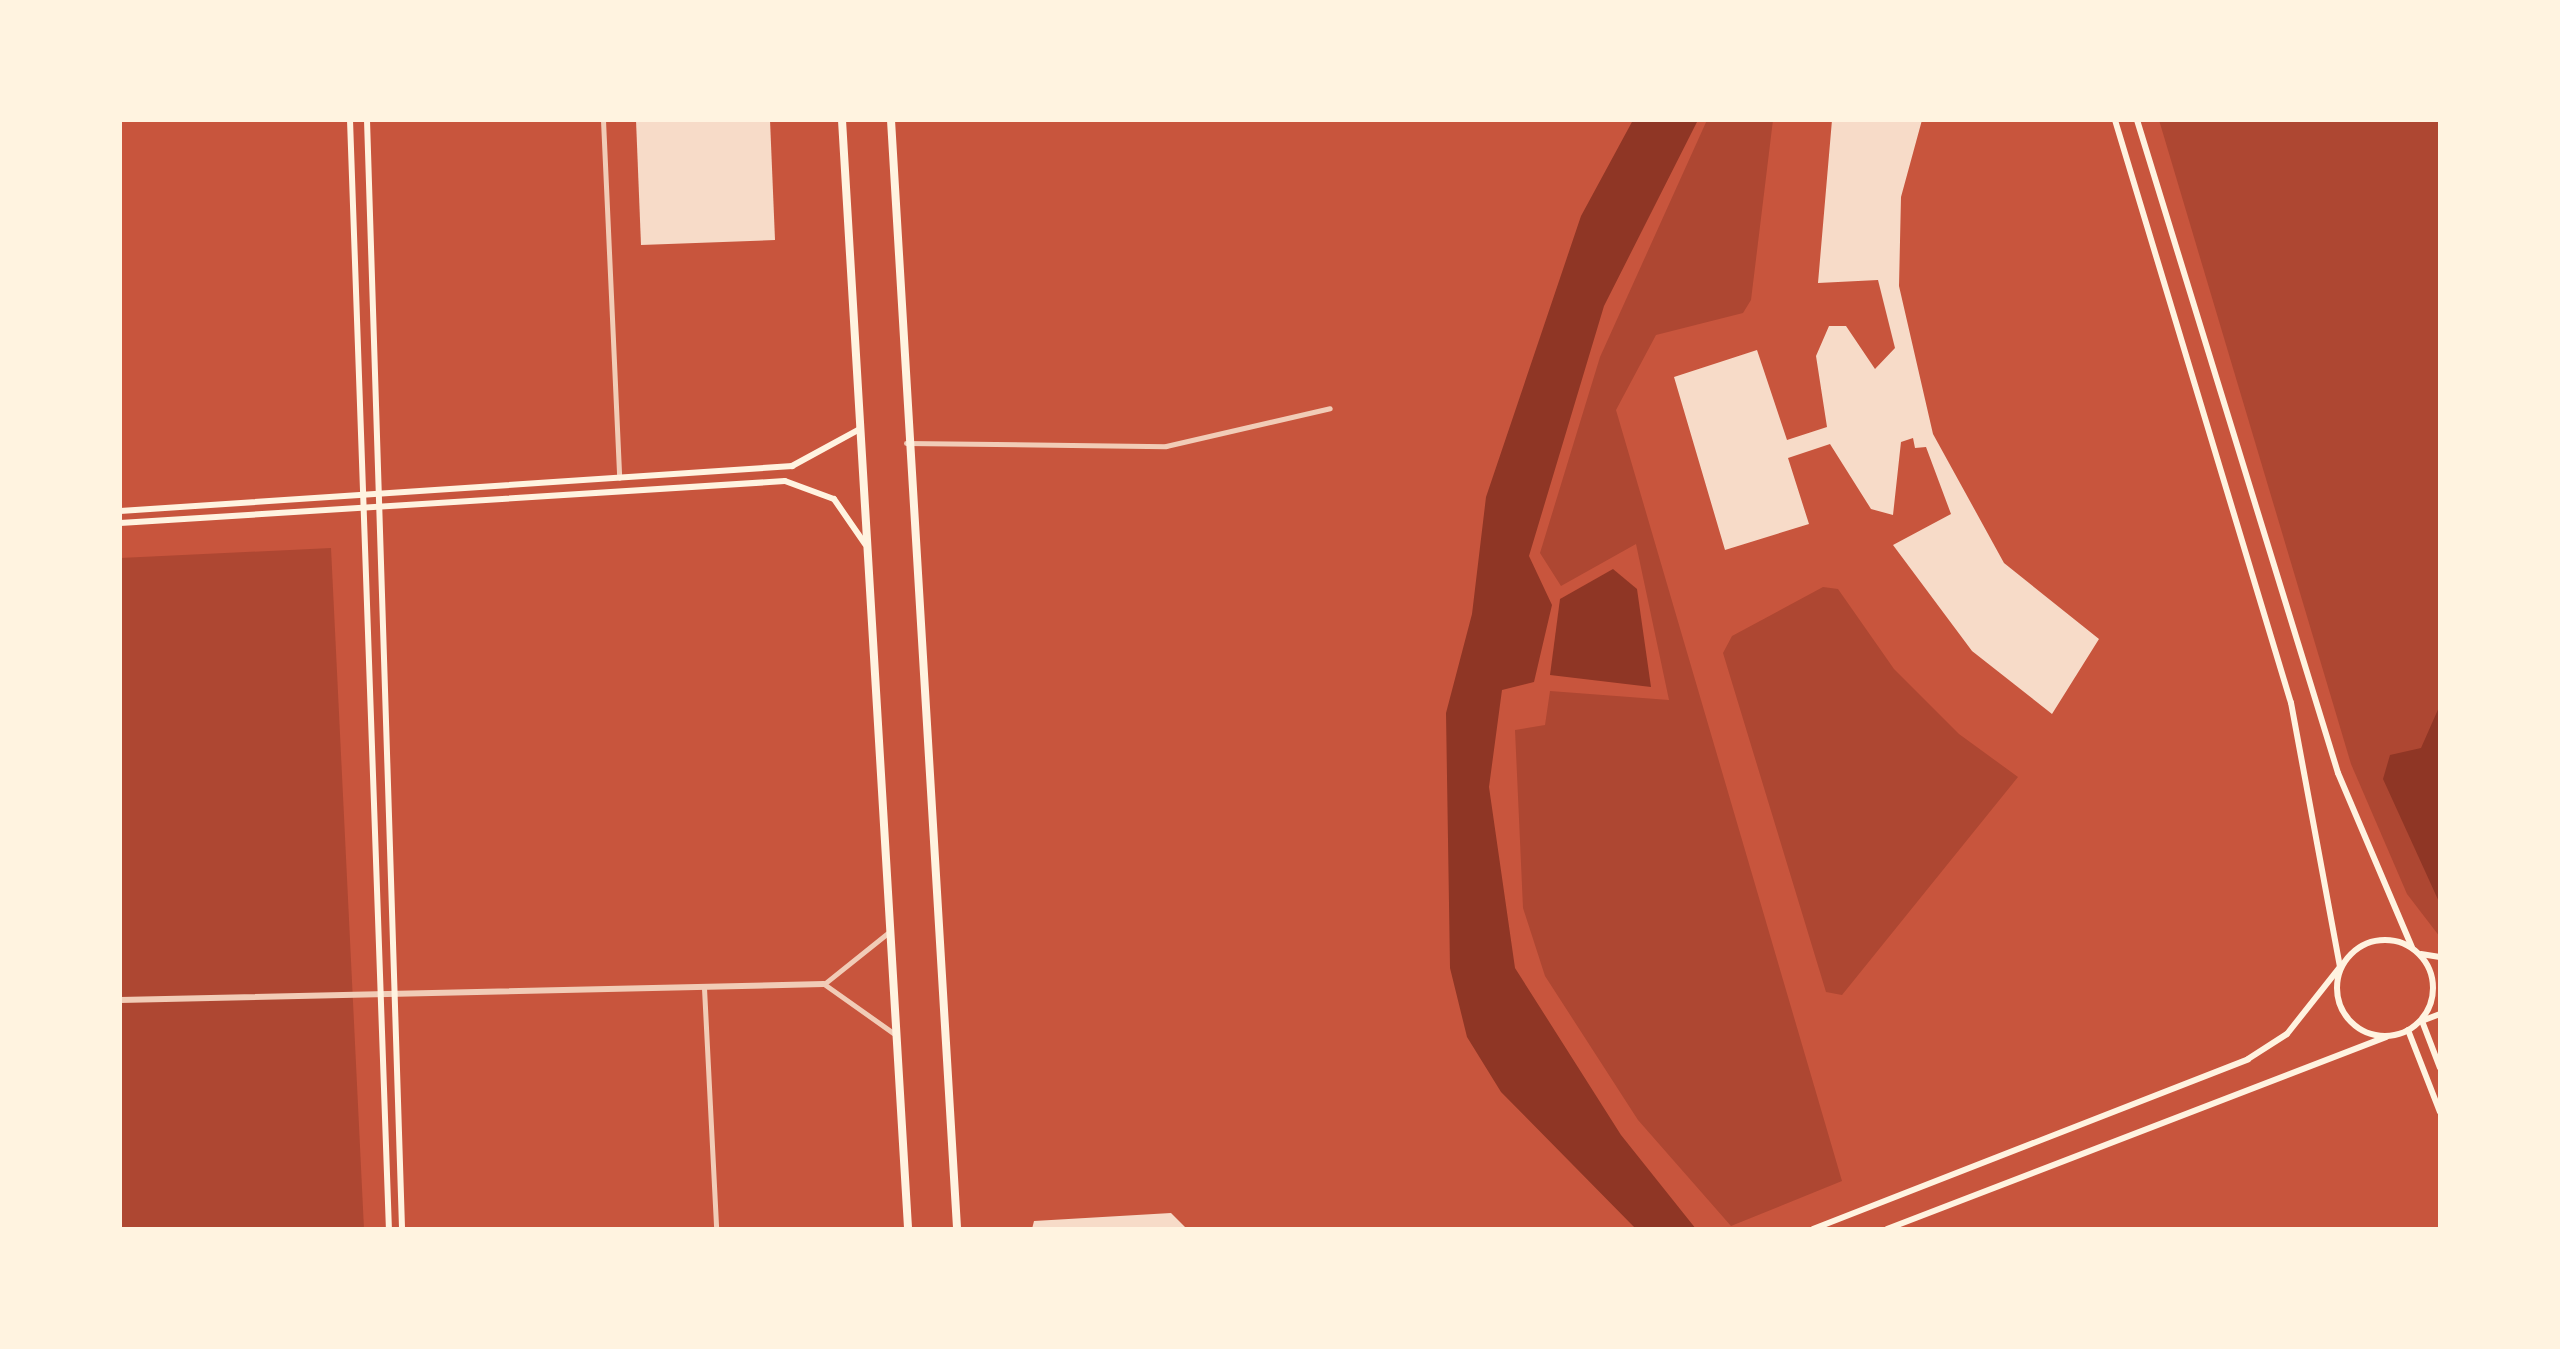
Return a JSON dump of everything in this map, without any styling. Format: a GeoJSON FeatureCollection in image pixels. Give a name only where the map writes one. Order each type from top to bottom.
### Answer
{"type":"FeatureCollection","features":[{"type":"Feature","properties":{"kind":"main road"},"geometry":{"type":"LineString","coordinates":[[350,120],[389,1229]]}},
{"type":"Feature","properties":{"kind":"main road"},"geometry":{"type":"LineString","coordinates":[[367,120],[376,509],[402,1229]]}},
{"type":"Feature","properties":{"kind":"main road"},"geometry":{"type":"LineString","coordinates":[[842,120],[908,1229]]}},
{"type":"Feature","properties":{"kind":"main road"},"geometry":{"type":"LineString","coordinates":[[891,120],[906,443],[956,1229]]}},
{"type":"Feature","properties":{"kind":"main road"},"geometry":{"type":"LineString","coordinates":[[2115,120],[2291,702],[2349,1021],[2386,1037]]}},
{"type":"Feature","properties":{"kind":"main road"},"geometry":{"type":"LineString","coordinates":[[2137,120],[2338,773],[2412,947],[2420,954],[2432,990],[2422,1021],[2440,1068]]}},
{"type":"Feature","properties":{"kind":"main road"},"geometry":{"type":"LineString","coordinates":[[120,512],[803,465],[860,429]]}},
{"type":"Feature","properties":{"kind":"main road"},"geometry":{"type":"LineString","coordinates":[[120,523],[785,482],[834,499],[869,549]]}},
{"type":"Feature","properties":{"kind":"main road"},"geometry":{"type":"LineString","coordinates":[[1813,1229],[2248,1058],[2287,1034],[2340,967],[2374,940],[2412,947]]}},
{"type":"Feature","properties":{"kind":"main road"},"geometry":{"type":"LineString","coordinates":[[2420,954],[2440,957]]}},
{"type":"Feature","properties":{"kind":"main road"},"geometry":{"type":"LineString","coordinates":[[1887,1229],[2408,1030],[2440,1014]]}},
{"type":"Feature","properties":{"kind":"main road"},"geometry":{"type":"LineString","coordinates":[[2408,1030],[2440,1112]]}},
{"type":"Feature","properties":{"kind":"street"},"geometry":{"type":"LineString","coordinates":[[602,120],[620,478]]}},
{"type":"Feature","properties":{"kind":"street"},"geometry":{"type":"LineString","coordinates":[[906,443],[1166,446],[1330,408]]}},
{"type":"Feature","properties":{"kind":"street"},"geometry":{"type":"LineString","coordinates":[[120,1000],[380,998],[824,984],[889,932]]}},
{"type":"Feature","properties":{"kind":"street"},"geometry":{"type":"LineString","coordinates":[[824,984],[896,1035]]}},
{"type":"Feature","properties":{"kind":"street"},"geometry":{"type":"LineString","coordinates":[[704,988],[716,1229]]}},
{"type":"Feature","properties":{"kind":"shaded area"},"geometry":{"type":"Polygon","coordinates":[[[1633,120],[1698,120],[1604,306],[1529,556],[1552,605],[1534,682],[1502,690],[1489,787],[1515,968],[1621,1135],[1696,1229],[1636,1229],[1501,1092],[1467,1037],[1450,968],[1446,713],[1472,614],[1486,497],[1581,216],[1633,120]]]}},
{"type":"Feature","properties":{"kind":"shaded area"},"geometry":{"type":"Polygon","coordinates":[[[1707,120],[1773,120],[1751,300],[1743,313],[1656,335],[1616,410],[1842,1181],[1731,1226],[1638,1120],[1545,976],[1523,908],[1515,730],[1545,725],[1550,691],[1669,700],[1636,544],[1561,586],[1540,553],[1600,357],[1707,120]]]}},
{"type":"Feature","properties":{"kind":"shaded area"},"geometry":{"type":"Polygon","coordinates":[[[2159,120],[2440,120],[2440,937],[2407,894],[2351,764],[2159,120]]]}},
{"type":"Feature","properties":{"kind":"shaded area"},"geometry":{"type":"Polygon","coordinates":[[[331,548],[364,1229],[120,1229],[120,558],[331,548]]]}},
{"type":"Feature","properties":{"kind":"shaded area"},"geometry":{"type":"Polygon","coordinates":[[[1613,569],[1637,589],[1651,687],[1550,675],[1560,599],[1613,569]]]}},
{"type":"Feature","properties":{"kind":"shaded area"},"geometry":{"type":"Polygon","coordinates":[[[1823,587],[1838,589],[1894,669],[1959,734],[2018,777],[1842,995],[1826,992],[1723,653],[1732,636],[1823,587]]]}},
{"type":"Feature","properties":{"kind":"shaded area"},"geometry":{"type":"Polygon","coordinates":[[[2440,705],[2440,904],[2383,779],[2390,755],[2421,748],[2440,705]]]}},
{"type":"Feature","properties":{"kind":"building"},"geometry":{"type":"Polygon","coordinates":[[[636,120],[770,120],[775,240],[641,245],[636,120]]]}},
{"type":"Feature","properties":{"kind":"building"},"geometry":{"type":"Polygon","coordinates":[[[1832,120],[1922,120],[1901,197],[1899,286],[1933,434],[2004,563],[2099,639],[2052,714],[1972,651],[1893,545],[1951,514],[1926,447],[1915,448],[1913,438],[1901,442],[1893,515],[1871,509],[1830,444],[1788,458],[1809,524],[1725,550],[1674,377],[1757,350],[1787,440],[1827,427],[1816,356],[1829,326],[1846,326],[1875,369],[1895,348],[1878,280],[1818,283],[1832,120]]]}},
{"type":"Feature","properties":{"kind":"building"},"geometry":{"type":"Polygon","coordinates":[[[1171,1213],[1187,1229],[1032,1229],[1034,1221],[1171,1213]]]}}]}
